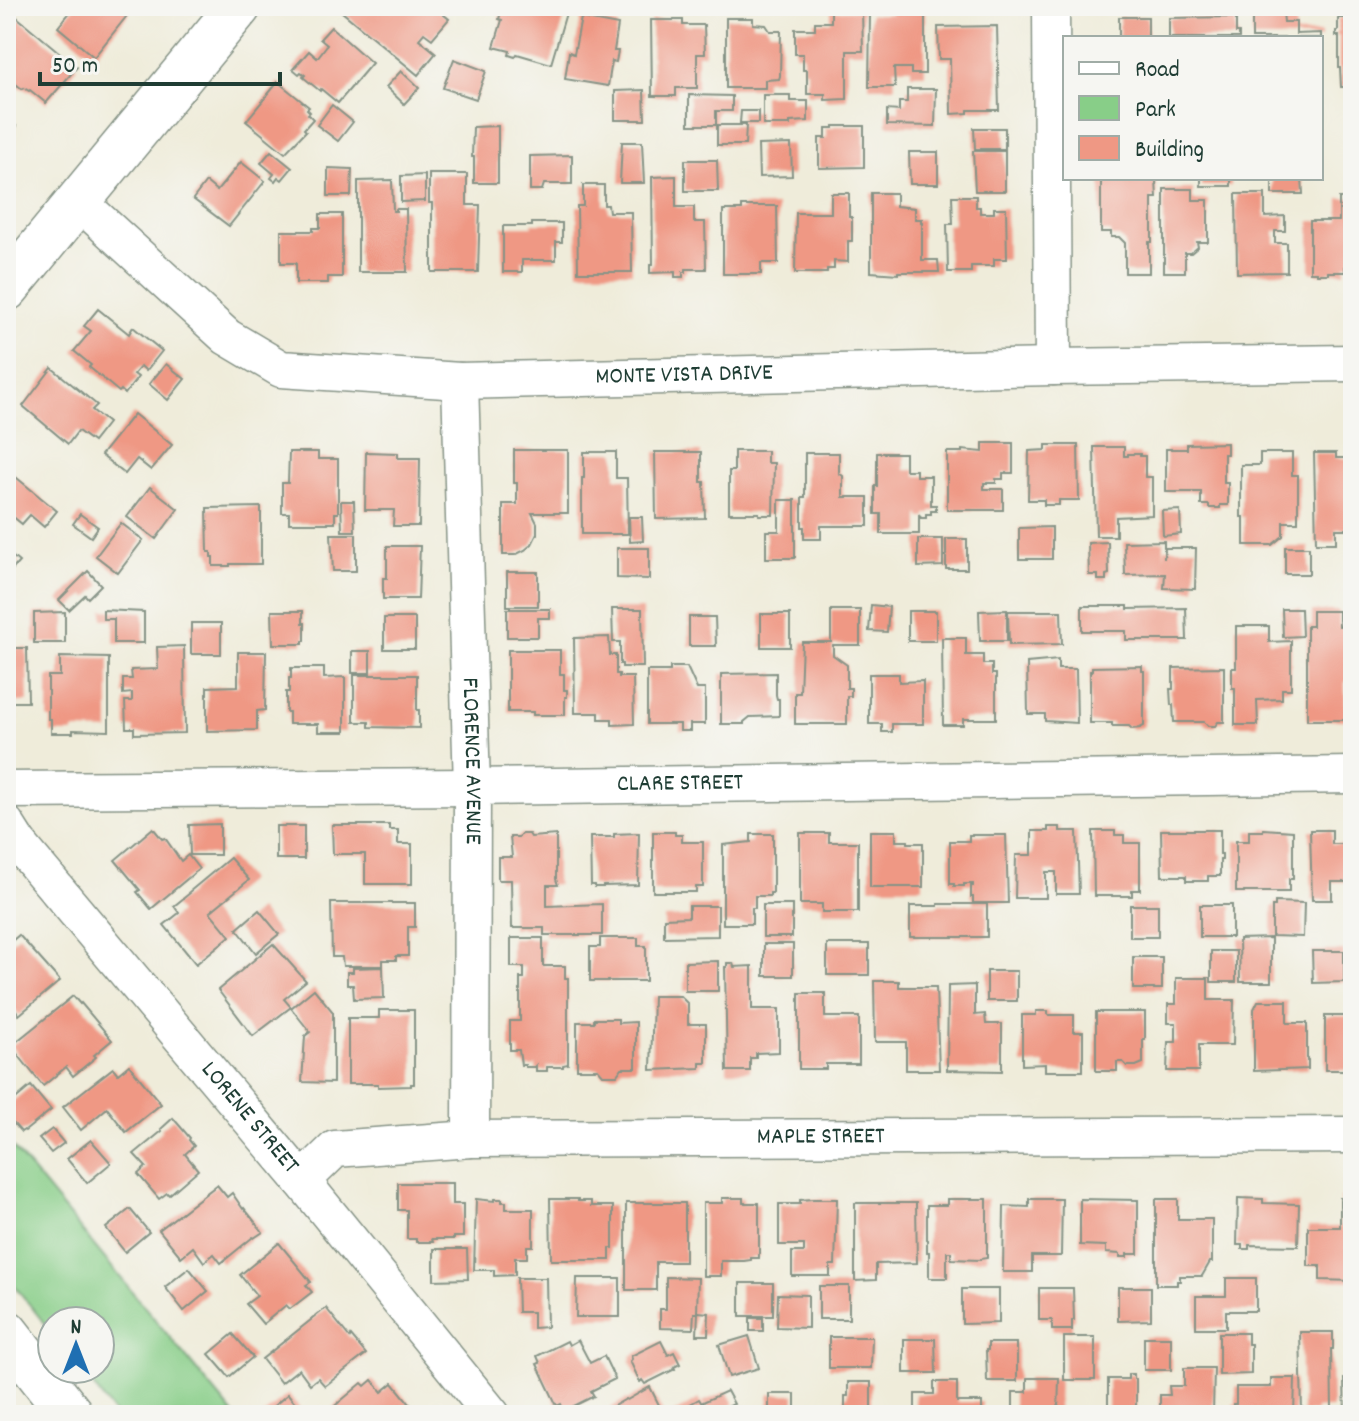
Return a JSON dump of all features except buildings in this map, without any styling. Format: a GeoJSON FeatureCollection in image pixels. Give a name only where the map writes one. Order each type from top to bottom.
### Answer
{"type":"FeatureCollection","features":[{"type":"Feature","properties":{"kind":"main road"},"geometry":{"type":"LineString","coordinates":[[6,289],[239,6]]}},
{"type":"Feature","properties":{"kind":"main road"},"geometry":{"type":"LineString","coordinates":[[6,1332],[71,1415]]}},
{"type":"Feature","properties":{"kind":"street"},"geometry":{"type":"LineString","coordinates":[[1051,6],[1053,367]]}},
{"type":"Feature","properties":{"kind":"street","name":"MONTE VISTA DRIVE"},"geometry":{"type":"LineString","coordinates":[[78,201],[227,337],[281,369],[460,381],[1353,363]]}},
{"type":"Feature","properties":{"kind":"street","name":"FLORENCE AVENUE"},"geometry":{"type":"LineString","coordinates":[[460,381],[472,787],[471,1139]]}},
{"type":"Feature","properties":{"kind":"street","name":"CLARE STREET"},"geometry":{"type":"LineString","coordinates":[[6,790],[1353,775]]}},
{"type":"Feature","properties":{"kind":"street","name":"LORENE STREET"},"geometry":{"type":"LineString","coordinates":[[6,824],[18,843],[302,1181],[492,1415]]}},
{"type":"Feature","properties":{"kind":"street","name":"MAPLE STREET"},"geometry":{"type":"LineString","coordinates":[[302,1181],[335,1149],[471,1139],[1353,1135]]}},
{"type":"Feature","properties":{"kind":"green space"},"geometry":{"type":"Polygon","coordinates":[[[6,1139],[234,1415],[115,1415],[93,1385],[116,1385],[116,1305],[36,1305],[36,1313],[6,1275],[6,1139]]]}}]}
